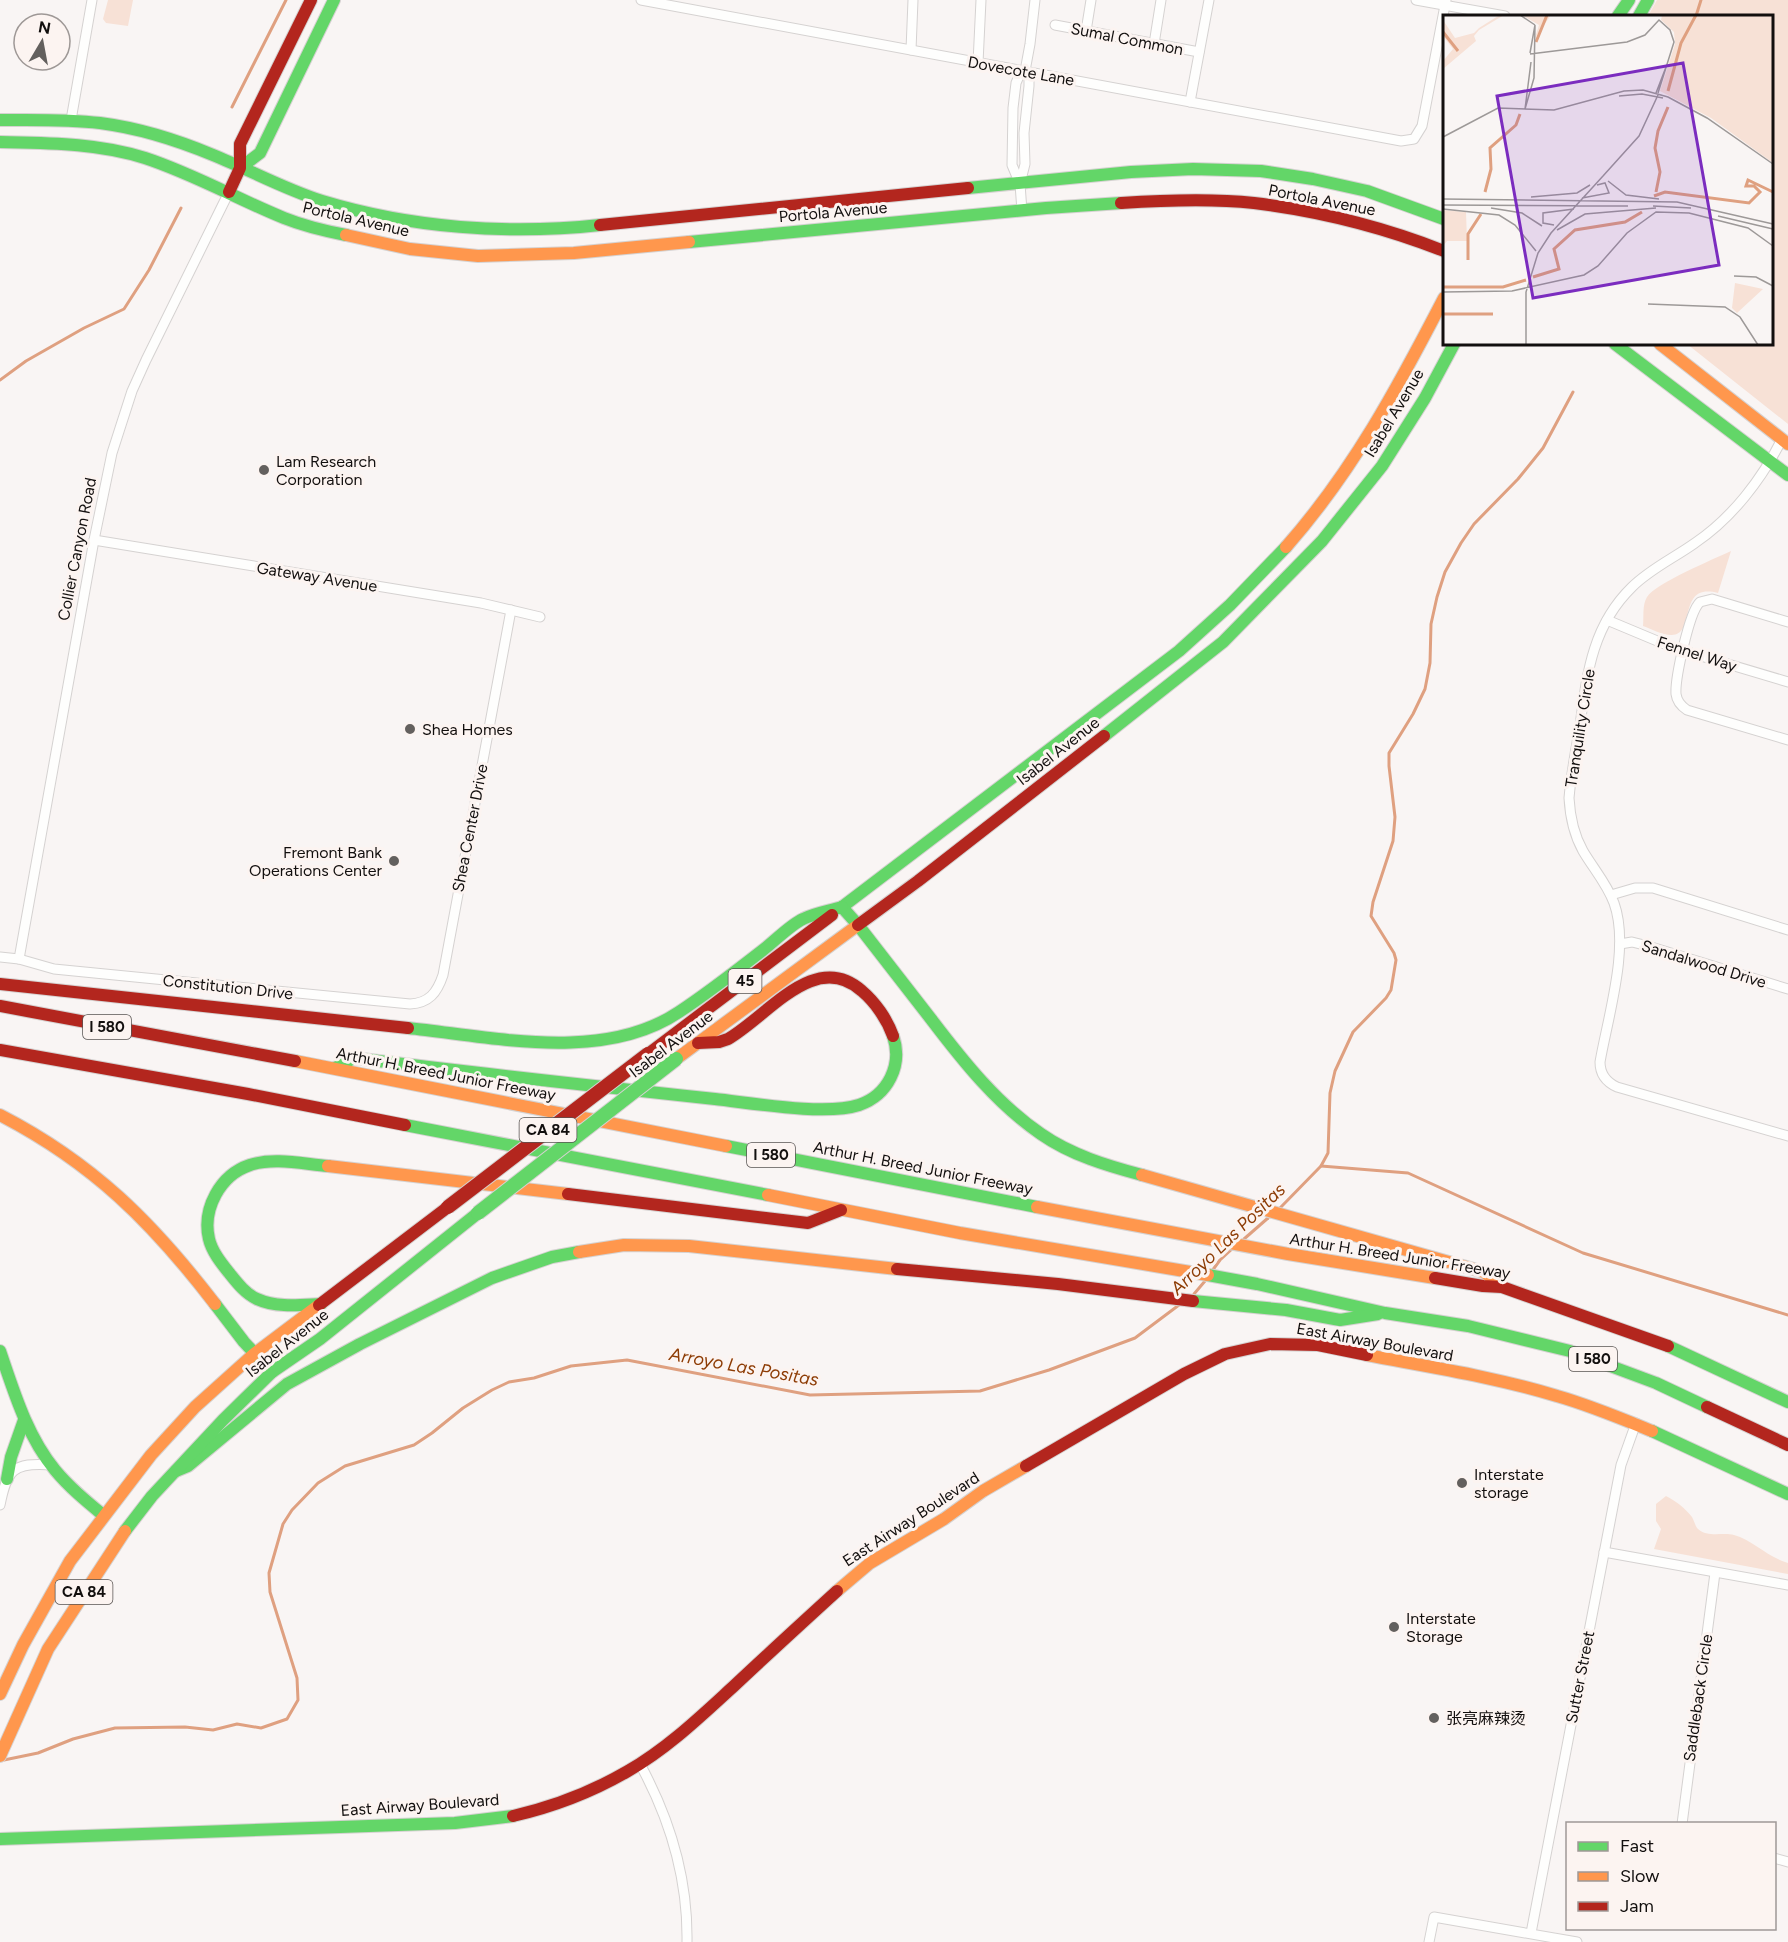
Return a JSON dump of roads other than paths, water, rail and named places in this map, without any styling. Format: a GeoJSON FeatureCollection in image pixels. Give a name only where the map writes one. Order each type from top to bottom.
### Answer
{"type":"FeatureCollection","features":[{"type":"Feature","properties":{"kind":"main road","name":"Collier Canyon Road"},"geometry":{"type":"LineString","coordinates":[[229,192],[240,168],[240,144],[311,0]]}},
{"type":"Feature","properties":{"kind":"main road","name":"Collier Canyon Road"},"geometry":{"type":"LineString","coordinates":[[240,168],[260,153],[334,0]]}},
{"type":"Feature","properties":{"kind":"main road"},"geometry":{"type":"LineString","coordinates":[[1619,15],[1629,0]]}},
{"type":"Feature","properties":{"kind":"main road"},"geometry":{"type":"LineString","coordinates":[[1640,15],[1648,0]]}},
{"type":"Feature","properties":{"kind":"main road","name":"Portola Avenue"},"geometry":{"type":"LineString","coordinates":[[0,120],[71,120],[151,134],[213,155],[320,200],[387,218],[511,230],[573,228],[1131,172],[1193,169],[1261,171],[1313,179],[1367,191],[1443,219]]}},
{"type":"Feature","properties":{"kind":"main road","name":"Portola Avenue"},"geometry":{"type":"LineString","coordinates":[[0,142],[69,144],[122,152],[168,166],[284,218],[312,228],[410,249],[478,256],[574,253],[1022,210],[1199,200],[1250,203],[1310,212],[1358,222],[1443,251]]}},
{"type":"Feature","properties":{"kind":"main road","name":"Isabel Avenue"},"geometry":{"type":"LineString","coordinates":[[0,1694],[23,1645],[70,1560],[103,1515],[151,1455],[188,1415],[254,1354],[1170,658],[1210,625],[1283,552],[1362,448],[1443,300]]}},
{"type":"Feature","properties":{"kind":"main road","name":"Isabel Avenue"},"geometry":{"type":"LineString","coordinates":[[0,1756],[48,1649],[125,1531],[152,1497],[223,1420],[272,1372],[320,1339],[676,1059],[918,881],[1223,642],[1322,541],[1382,466],[1425,398],[1453,345]]}},
{"type":"Feature","properties":{"kind":"main road"},"geometry":{"type":"LineString","coordinates":[[1615,345],[1788,475]]}},
{"type":"Feature","properties":{"kind":"main road"},"geometry":{"type":"LineString","coordinates":[[1661,345],[1786,444]]}},
{"type":"Feature","properties":{"kind":"main road"},"geometry":{"type":"LineString","coordinates":[[0,984],[536,1042],[582,1043],[629,1035],[650,1028],[687,1007],[802,919],[842,907],[999,1100],[1028,1125],[1066,1148],[1092,1160],[1484,1272],[1502,1287]]}},
{"type":"Feature","properties":{"kind":"main road"},"geometry":{"type":"LineString","coordinates":[[335,1068],[354,1058],[533,1081],[779,1106],[834,1109],[867,1102],[880,1093],[890,1080],[897,1065],[897,1047],[882,1013],[855,982],[830,975],[817,977],[801,984],[726,1040],[698,1043]]}},
{"type":"Feature","properties":{"kind":"main road","name":"Arthur H. Breed Junior Freeway"},"geometry":{"type":"LineString","coordinates":[[0,1006],[335,1068],[1207,1239],[1483,1286],[1502,1287],[1671,1347],[1788,1402]]}},
{"type":"Feature","properties":{"kind":"main road","name":"I 580"},"geometry":{"type":"LineString","coordinates":[[0,1050],[248,1094],[960,1233],[1257,1284],[1385,1312],[1468,1326],[1570,1351],[1656,1383],[1788,1446]]}},
{"type":"Feature","properties":{"kind":"main road"},"geometry":{"type":"LineString","coordinates":[[0,1115],[60,1149],[83,1165],[126,1202],[168,1245],[254,1354],[272,1372]]}},
{"type":"Feature","properties":{"kind":"main road"},"geometry":{"type":"LineString","coordinates":[[321,1304],[284,1306],[269,1304],[243,1290],[223,1264],[210,1240],[209,1210],[221,1185],[231,1174],[254,1164],[278,1161],[450,1179],[808,1223],[842,1209]]}},
{"type":"Feature","properties":{"kind":"main road"},"geometry":{"type":"LineString","coordinates":[[176,1471],[188,1466],[287,1383],[360,1344],[492,1278],[552,1257],[624,1245],[689,1246],[1286,1310],[1340,1320],[1385,1312]]}},
{"type":"Feature","properties":{"kind":"main road","name":"East Airway Boulevard"},"geometry":{"type":"LineString","coordinates":[[0,1839],[444,1824],[522,1814],[569,1799],[600,1786],[660,1750],[700,1717],[870,1563],[944,1519],[983,1491],[1184,1374],[1225,1354],[1248,1348],[1270,1344],[1318,1345],[1517,1385],[1595,1408],[1636,1423],[1788,1494]]}},
{"type":"Feature","properties":{"kind":"main road"},"geometry":{"type":"LineString","coordinates":[[0,1351],[24,1420],[51,1465],[70,1486],[103,1515]]}},
{"type":"Feature","properties":{"kind":"main road"},"geometry":{"type":"LineString","coordinates":[[7,1479],[10,1457],[18,1443],[24,1420]]}},
{"type":"Feature","properties":{"kind":"street"},"geometry":{"type":"LineString","coordinates":[[71,120],[92,0]]}},
{"type":"Feature","properties":{"kind":"street","name":"Dovecote Lane"},"geometry":{"type":"LineString","coordinates":[[641,0],[1401,141],[1414,139],[1422,126],[1445,3]]}},
{"type":"Feature","properties":{"kind":"street"},"geometry":{"type":"LineString","coordinates":[[910,50],[913,0]]}},
{"type":"Feature","properties":{"kind":"street"},"geometry":{"type":"LineString","coordinates":[[978,63],[981,0]]}},
{"type":"Feature","properties":{"kind":"street"},"geometry":{"type":"LineString","coordinates":[[1022,210],[1020,184],[1012,165],[1011,132],[1016,83],[1025,71],[1035,0]]}},
{"type":"Feature","properties":{"kind":"street"},"geometry":{"type":"LineString","coordinates":[[1086,31],[1091,0]]}},
{"type":"Feature","properties":{"kind":"street"},"geometry":{"type":"LineString","coordinates":[[1154,44],[1161,0]]}},
{"type":"Feature","properties":{"kind":"street"},"geometry":{"type":"LineString","coordinates":[[1190,102],[1209,0]]}},
{"type":"Feature","properties":{"kind":"street"},"geometry":{"type":"LineString","coordinates":[[1416,0],[1445,3],[1499,15]]}},
{"type":"Feature","properties":{"kind":"street","name":"Sumal Common"},"geometry":{"type":"LineString","coordinates":[[1055,26],[1199,52]]}},
{"type":"Feature","properties":{"kind":"street","name":"Collier Canyon Road"},"geometry":{"type":"LineString","coordinates":[[19,959],[94,540],[112,453],[132,392],[146,360],[229,192]]}},
{"type":"Feature","properties":{"kind":"street","name":"Tranquility Circle"},"geometry":{"type":"LineString","coordinates":[[1786,444],[1725,519],[1701,539],[1640,580],[1625,594],[1607,620],[1594,647],[1588,668],[1569,798],[1577,839],[1611,895],[1618,916],[1620,944],[1600,1062],[1602,1074],[1607,1081],[1617,1087],[1788,1136]]}},
{"type":"Feature","properties":{"kind":"street","name":"Gateway Avenue"},"geometry":{"type":"LineString","coordinates":[[94,540],[469,601],[540,617]]}},
{"type":"Feature","properties":{"kind":"street"},"geometry":{"type":"LineString","coordinates":[[1788,622],[1712,599],[1705,599],[1698,603],[1694,609],[1683,651],[1676,693],[1678,702],[1690,711],[1788,740]]}},
{"type":"Feature","properties":{"kind":"street","name":"Shea Center Drive"},"geometry":{"type":"LineString","coordinates":[[443,975],[511,610]]}},
{"type":"Feature","properties":{"kind":"street","name":"Fennel Way"},"geometry":{"type":"LineString","coordinates":[[1607,620],[1683,651],[1788,682]]}},
{"type":"Feature","properties":{"kind":"street"},"geometry":{"type":"LineString","coordinates":[[1611,895],[1635,888],[1653,888],[1788,930]]}},
{"type":"Feature","properties":{"kind":"street","name":"Sandalwood Drive"},"geometry":{"type":"LineString","coordinates":[[1620,944],[1632,942],[1648,946],[1788,989]]}},
{"type":"Feature","properties":{"kind":"street","name":"Constitution Drive"},"geometry":{"type":"LineString","coordinates":[[0,957],[19,959],[54,969],[410,1004],[419,1004],[435,994],[443,975]]}},
{"type":"Feature","properties":{"kind":"street","name":"Sutter Street"},"geometry":{"type":"LineString","coordinates":[[1531,1933],[1621,1465],[1636,1423]]}},
{"type":"Feature","properties":{"kind":"street"},"geometry":{"type":"LineString","coordinates":[[0,1506],[9,1474],[18,1468],[33,1464],[51,1465]]}},
{"type":"Feature","properties":{"kind":"street"},"geometry":{"type":"LineString","coordinates":[[1604,1552],[1788,1586]]}},
{"type":"Feature","properties":{"kind":"street","name":"Saddleback Circle"},"geometry":{"type":"LineString","coordinates":[[1682,1822],[1715,1573]]}},
{"type":"Feature","properties":{"kind":"street"},"geometry":{"type":"LineString","coordinates":[[640,1764],[658,1799],[674,1843],[684,1894],[687,1942]]}},
{"type":"Feature","properties":{"kind":"street"},"geometry":{"type":"LineString","coordinates":[[1429,1942],[1434,1917],[1577,1942]]}},
{"type":"Feature","properties":{"kind":"waterway"},"geometry":{"type":"LineString","coordinates":[[232,107],[286,0]]}},
{"type":"Feature","properties":{"kind":"waterway"},"geometry":{"type":"LineString","coordinates":[[1696,15],[1701,0]]}},
{"type":"Feature","properties":{"kind":"waterway"},"geometry":{"type":"LineString","coordinates":[[0,380],[26,361],[84,328],[124,309],[149,270],[181,208]]}},
{"type":"Feature","properties":{"kind":"waterway"},"geometry":{"type":"LineString","coordinates":[[1280,1208],[1321,1166],[1328,1153],[1330,1093],[1335,1071],[1353,1032],[1391,990],[1396,960],[1371,916],[1373,902],[1393,841],[1395,817],[1389,753],[1425,689],[1430,663],[1431,624],[1445,572],[1474,524],[1518,479],[1543,448],[1573,392]]}},
{"type":"Feature","properties":{"kind":"waterway","name":"Arroyo Las Positas"},"geometry":{"type":"LineString","coordinates":[[1321,1166],[1408,1173],[1583,1253],[1788,1315]]}},
{"type":"Feature","properties":{"kind":"waterway","name":"Arroyo Las Positas"},"geometry":{"type":"LineString","coordinates":[[1244,1239],[1268,1218]]}},
{"type":"Feature","properties":{"kind":"waterway","name":"Arroyo Las Positas"},"geometry":{"type":"LineString","coordinates":[[1212,1271],[1232,1249]]}},
{"type":"Feature","properties":{"kind":"waterway","name":"Arroyo Las Positas"},"geometry":{"type":"LineString","coordinates":[[1194,1294],[1205,1281]]}},
{"type":"Feature","properties":{"kind":"waterway","name":"Arroyo Las Positas"},"geometry":{"type":"LineString","coordinates":[[4,1760],[38,1753],[73,1739],[115,1728],[185,1727],[213,1730],[237,1724],[261,1728],[287,1719],[298,1700],[297,1678],[270,1592],[269,1573],[283,1524],[292,1510],[318,1483],[345,1466],[414,1445],[463,1408],[509,1382],[534,1378],[571,1366],[627,1360],[810,1395],[980,1391],[1049,1370],[1135,1338],[1179,1305]]}},
{"type":"Feature","properties":{"kind":"place","name":"Lam Research Corporation"},"geometry":{"type":"Point","coordinates":[264,470]}},
{"type":"Feature","properties":{"kind":"place","name":"Shea Homes"},"geometry":{"type":"Point","coordinates":[410,729]}},
{"type":"Feature","properties":{"kind":"place","name":"Fremont Bank Operations Center"},"geometry":{"type":"Point","coordinates":[394,861]}},
{"type":"Feature","properties":{"kind":"place","name":"Interstate storage"},"geometry":{"type":"Point","coordinates":[1462,1483]}},
{"type":"Feature","properties":{"kind":"place","name":"Interstate Storage"},"geometry":{"type":"Point","coordinates":[1394,1627]}},
{"type":"Feature","properties":{"kind":"place","name":"张亮麻辣烫"},"geometry":{"type":"Point","coordinates":[1434,1718]}}]}
